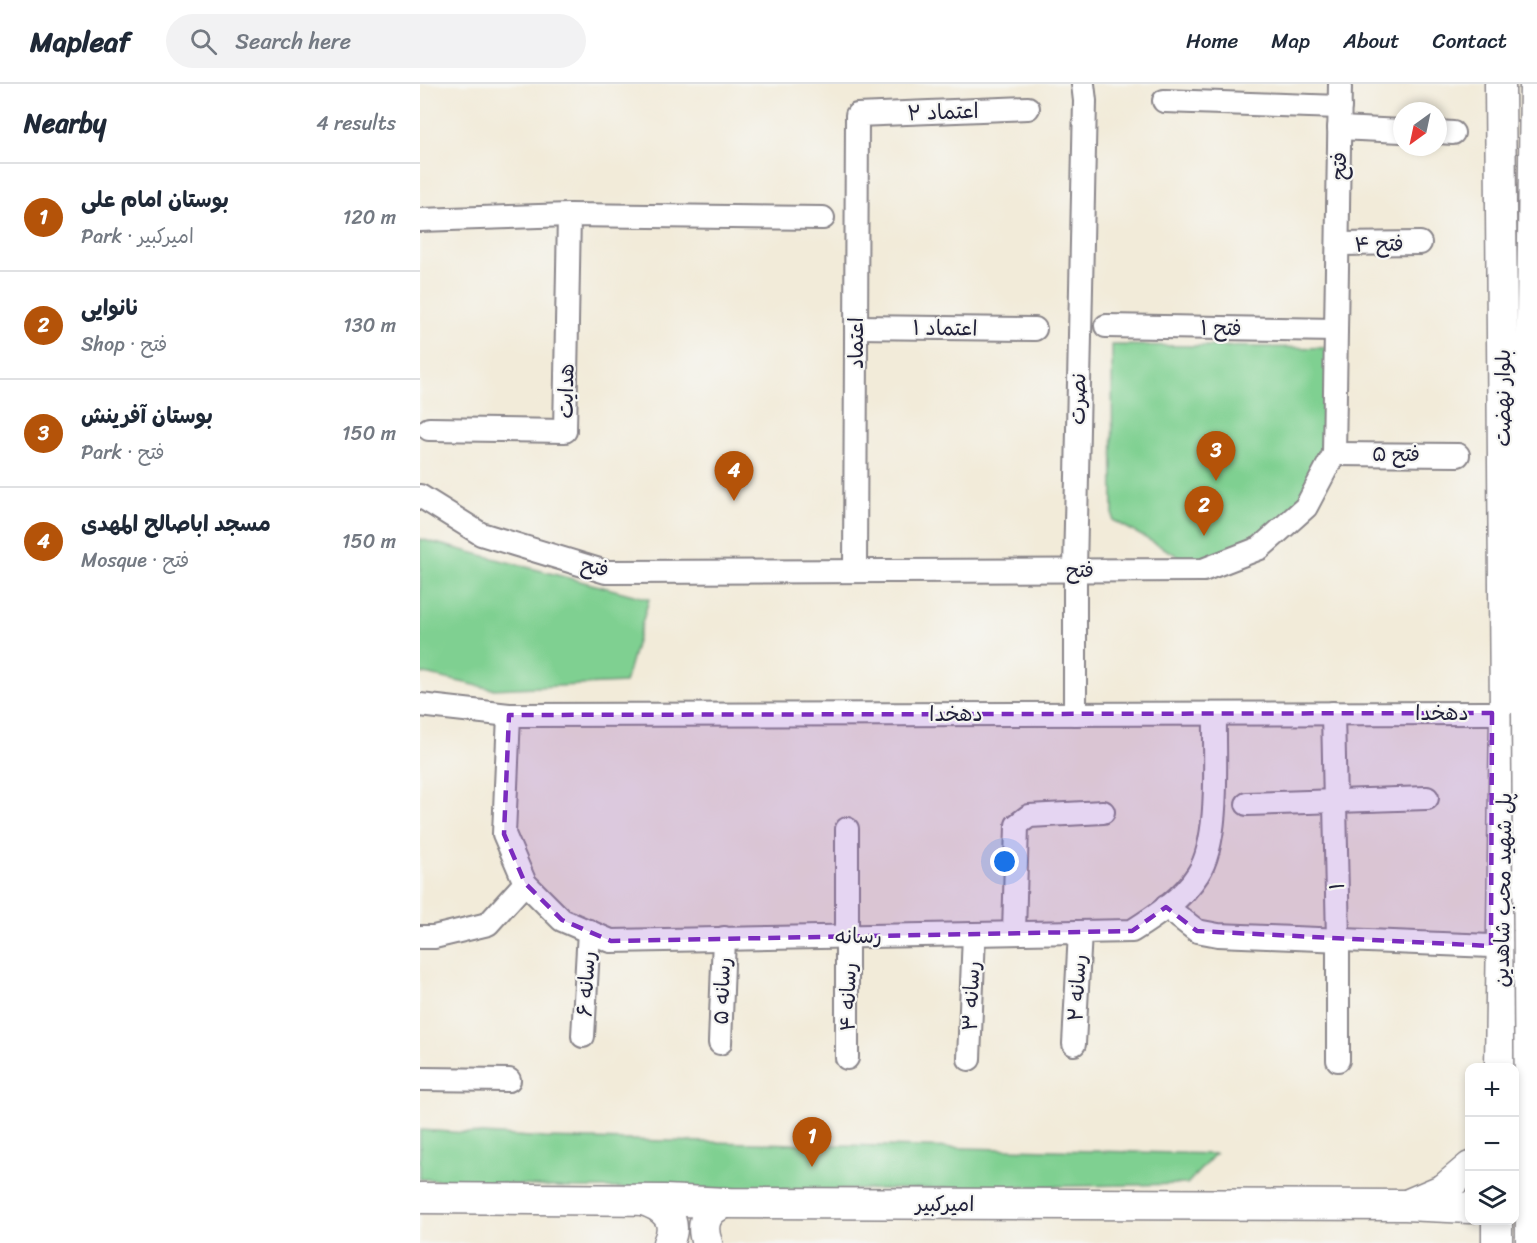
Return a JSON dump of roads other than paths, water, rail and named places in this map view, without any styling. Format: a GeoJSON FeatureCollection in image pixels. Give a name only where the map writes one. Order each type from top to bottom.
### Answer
{"type":"FeatureCollection","features":[{"type":"Feature","properties":{"kind":"main road","name":"بلوار نهضت"},"geometry":{"type":"LineString","coordinates":[[1500,84],[1523,539]]}},
{"type":"Feature","properties":{"kind":"main road","name":"بلوار نهضت"},"geometry":{"type":"LineString","coordinates":[[1508,713],[1523,539],[1535,84]]}},
{"type":"Feature","properties":{"kind":"main road"},"geometry":{"type":"LineString","coordinates":[[1490,1063],[1491,946],[1508,713]]}},
{"type":"Feature","properties":{"kind":"main road","name":"پل شهید محب شاهدین"},"geometry":{"type":"LineString","coordinates":[[1500,1063],[1508,713]]}},
{"type":"Feature","properties":{"kind":"main road","name":"پل شهید محب شاهدین"},"geometry":{"type":"LineString","coordinates":[[1508,713],[1531,1243]]}},
{"type":"Feature","properties":{"kind":"main road"},"geometry":{"type":"LineString","coordinates":[[1519,1167],[1531,1165],[1537,1160]]}},
{"type":"Feature","properties":{"kind":"main road"},"geometry":{"type":"LineString","coordinates":[[1405,1205],[1444,1189],[1465,1171]]}},
{"type":"Feature","properties":{"kind":"main road","name":"امیرکبیر"},"geometry":{"type":"LineString","coordinates":[[420,1198],[726,1203],[1405,1205],[1465,1208]]}},
{"type":"Feature","properties":{"kind":"main road"},"geometry":{"type":"LineString","coordinates":[[643,1200],[659,1205],[670,1218],[672,1235],[668,1243]]}},
{"type":"Feature","properties":{"kind":"main road"},"geometry":{"type":"LineString","coordinates":[[707,1243],[704,1234],[706,1218],[717,1206],[726,1203]]}},
{"type":"Feature","properties":{"kind":"main road"},"geometry":{"type":"LineString","coordinates":[[1519,1210],[1537,1211]]}},
{"type":"Feature","properties":{"kind":"main road"},"geometry":{"type":"LineString","coordinates":[[1497,1225],[1497,1243]]}},
{"type":"Feature","properties":{"kind":"street","name":"نصرت"},"geometry":{"type":"LineString","coordinates":[[1075,714],[1075,570],[1083,84]]}},
{"type":"Feature","properties":{"kind":"street","name":"فتح"},"geometry":{"type":"LineString","coordinates":[[420,496],[481,534],[606,572],[1203,570],[1260,548],[1306,507],[1334,454],[1340,84]]}},
{"type":"Feature","properties":{"kind":"street"},"geometry":{"type":"LineString","coordinates":[[1164,101],[1340,118],[1393,129]]}},
{"type":"Feature","properties":{"kind":"street","name":"اعتماد ۲"},"geometry":{"type":"LineString","coordinates":[[857,115],[1028,108]]}},
{"type":"Feature","properties":{"kind":"street","name":"اعتماد"},"geometry":{"type":"LineString","coordinates":[[855,571],[857,115]]}},
{"type":"Feature","properties":{"kind":"street"},"geometry":{"type":"LineString","coordinates":[[420,220],[569,215],[823,218]]}},
{"type":"Feature","properties":{"kind":"street","name":"هدایت"},"geometry":{"type":"LineString","coordinates":[[429,429],[565,431],[569,215]]}},
{"type":"Feature","properties":{"kind":"street","name":"فتح ۴"},"geometry":{"type":"LineString","coordinates":[[1338,244],[1420,243]]}},
{"type":"Feature","properties":{"kind":"street","name":"فتح ۱"},"geometry":{"type":"LineString","coordinates":[[1106,326],[1336,330]]}},
{"type":"Feature","properties":{"kind":"street","name":"اعتماد ۱"},"geometry":{"type":"LineString","coordinates":[[856,327],[1035,329]]}},
{"type":"Feature","properties":{"kind":"street","name":"۵ فتح"},"geometry":{"type":"LineString","coordinates":[[1334,454],[1458,455]]}},
{"type":"Feature","properties":{"kind":"street","name":"دهخدا"},"geometry":{"type":"LineString","coordinates":[[420,705],[509,715],[1508,713]]}},
{"type":"Feature","properties":{"kind":"street","name":"۱"},"geometry":{"type":"LineString","coordinates":[[1333,713],[1338,1060]]}},
{"type":"Feature","properties":{"kind":"street","name":"رسانه"},"geometry":{"type":"LineString","coordinates":[[509,715],[504,834],[525,883],[562,920],[611,940],[1132,931],[1166,907],[1199,873],[1211,842],[1215,714]]}},
{"type":"Feature","properties":{"kind":"street"},"geometry":{"type":"LineString","coordinates":[[1247,804],[1427,798]]}},
{"type":"Feature","properties":{"kind":"street"},"geometry":{"type":"LineString","coordinates":[[1014,933],[1017,825],[1029,816],[1103,812]]}},
{"type":"Feature","properties":{"kind":"street","name":"رسانه ۴"},"geometry":{"type":"LineString","coordinates":[[847,829],[849,936],[847,1059]]}},
{"type":"Feature","properties":{"kind":"street"},"geometry":{"type":"LineString","coordinates":[[420,937],[434,937],[489,924],[525,883]]}},
{"type":"Feature","properties":{"kind":"street"},"geometry":{"type":"LineString","coordinates":[[1166,907],[1197,931],[1218,935],[1491,946]]}},
{"type":"Feature","properties":{"kind":"street","name":"رسانه ۶"},"geometry":{"type":"LineString","coordinates":[[583,1036],[589,931]]}},
{"type":"Feature","properties":{"kind":"street","name":"رسانه ۲"},"geometry":{"type":"LineString","coordinates":[[1074,1044],[1080,932]]}},
{"type":"Feature","properties":{"kind":"street","name":"رسانه ۳"},"geometry":{"type":"LineString","coordinates":[[969,1059],[974,934]]}},
{"type":"Feature","properties":{"kind":"street","name":"رسانه ۵"},"geometry":{"type":"LineString","coordinates":[[720,1043],[724,938]]}},
{"type":"Feature","properties":{"kind":"street"},"geometry":{"type":"LineString","coordinates":[[420,1078],[509,1080]]}},
{"type":"Feature","properties":{"kind":"place","name":"بوستان آفرینش"},"geometry":{"type":"Point","coordinates":[1216,481]}},
{"type":"Feature","properties":{"kind":"place","name":"مسجد اباصالح المهدی"},"geometry":{"type":"Point","coordinates":[734,501]}},
{"type":"Feature","properties":{"kind":"place","name":"نانوایی"},"geometry":{"type":"Point","coordinates":[1204,536]}},
{"type":"Feature","properties":{"kind":"place","name":"بوستان امام علی"},"geometry":{"type":"Point","coordinates":[812,1167]}}]}
